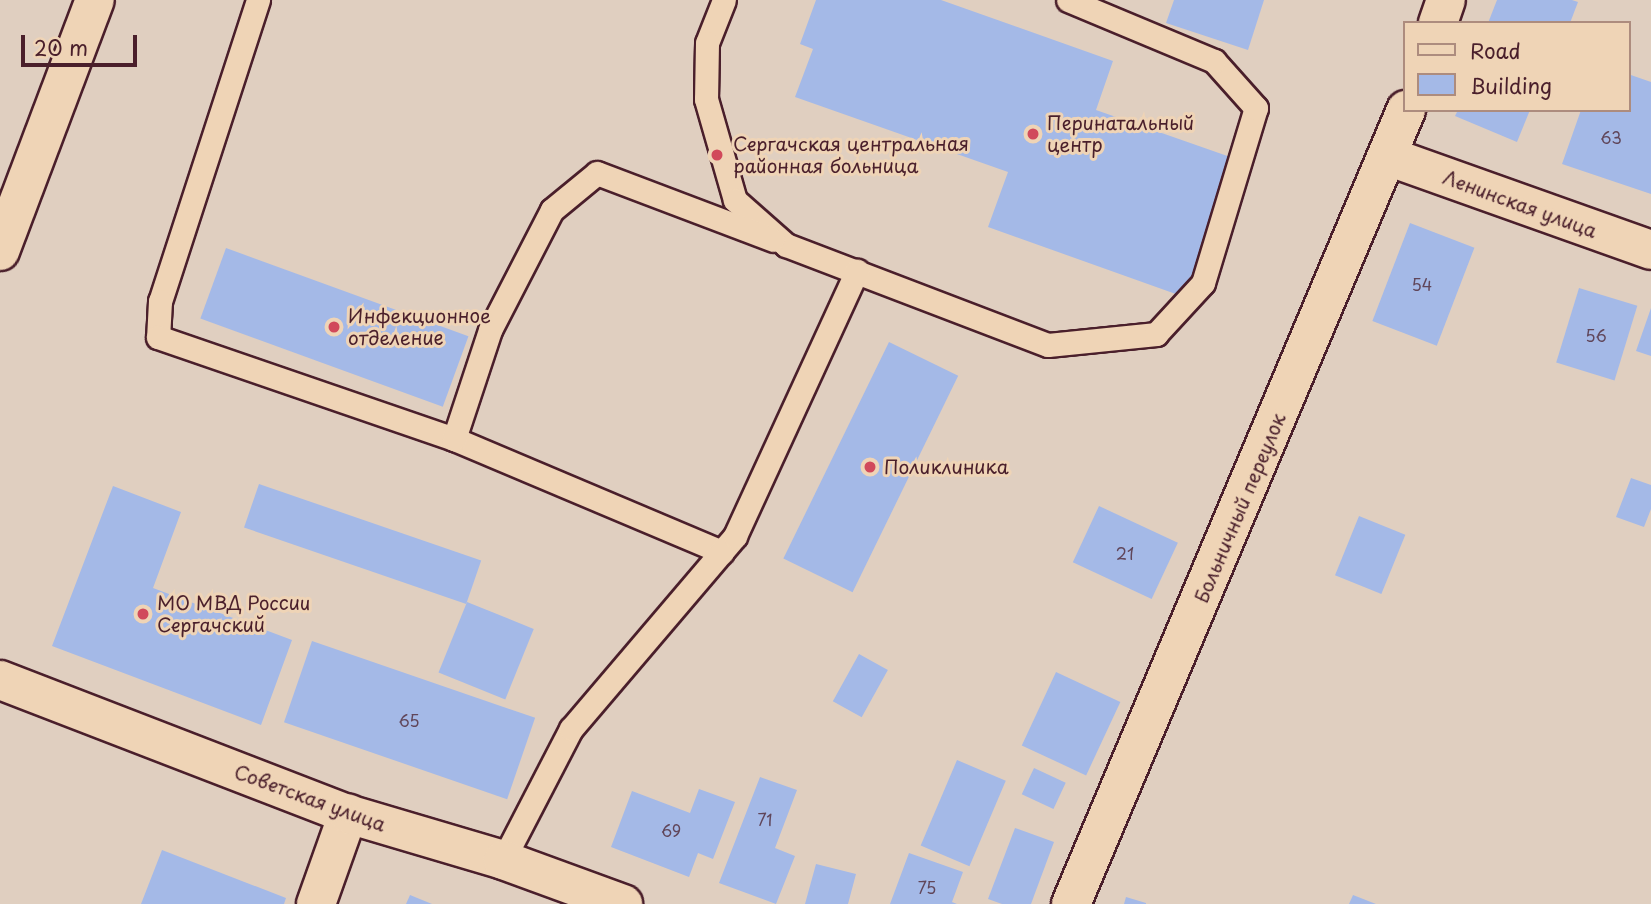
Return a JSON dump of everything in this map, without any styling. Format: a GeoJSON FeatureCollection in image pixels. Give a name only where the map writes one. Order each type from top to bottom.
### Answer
{"type":"FeatureCollection","features":[{"type":"Feature","properties":{"kind":"street"},"geometry":{"type":"LineString","coordinates":[[0,251],[95,0]]}},
{"type":"Feature","properties":{"kind":"street"},"geometry":{"type":"LineString","coordinates":[[1439,21],[1446,0]]}},
{"type":"Feature","properties":{"kind":"street","name":"Больничный переулок"},"geometry":{"type":"LineString","coordinates":[[1071,904],[1390,157],[1405,112]]}},
{"type":"Feature","properties":{"kind":"street","name":"Ленинская улица"},"geometry":{"type":"LineString","coordinates":[[1390,157],[1651,250]]}},
{"type":"Feature","properties":{"kind":"street","name":"Советская улица"},"geometry":{"type":"LineString","coordinates":[[0,680],[348,814],[503,860],[623,904]]}},
{"type":"Feature","properties":{"kind":"street"},"geometry":{"type":"LineString","coordinates":[[316,904],[348,814]]}},
{"type":"Feature","properties":{"kind":"lane"},"geometry":{"type":"LineString","coordinates":[[258,0],[160,301],[158,337],[454,439],[722,552]]}},
{"type":"Feature","properties":{"kind":"lane"},"geometry":{"type":"LineString","coordinates":[[724,0],[707,43],[706,99],[735,200],[786,245]]}},
{"type":"Feature","properties":{"kind":"lane"},"geometry":{"type":"LineString","coordinates":[[454,439],[490,330],[552,210],[597,173],[1048,345],[1156,334],[1203,283],[1256,108],[1214,61],[1068,0]]}},
{"type":"Feature","properties":{"kind":"lane"},"geometry":{"type":"LineString","coordinates":[[503,860],[571,729],[735,536],[857,271]]}},
{"type":"Feature","properties":{"kind":"building","name":"Перинатальный центр"},"geometry":{"type":"Polygon","coordinates":[[[816,0],[941,0],[1113,61],[1096,110],[1236,159],[1187,298],[988,227],[1008,172],[795,97],[813,49],[800,44],[816,0]]]}},
{"type":"Feature","properties":{"kind":"building"},"geometry":{"type":"Polygon","coordinates":[[[1174,0],[1264,0],[1248,50],[1166,23],[1174,0]]]}},
{"type":"Feature","properties":{"kind":"building"},"geometry":{"type":"Polygon","coordinates":[[[1497,0],[1578,2],[1571,21],[1489,21],[1497,0]]]}},
{"type":"Feature","properties":{"kind":"building"},"geometry":{"type":"Polygon","coordinates":[[[1630,75],[1651,82],[1651,194],[1562,164],[1580,112],[1630,112],[1630,75]]]}},
{"type":"Feature","properties":{"kind":"building"},"geometry":{"type":"Polygon","coordinates":[[[1457,112],[1529,112],[1517,142],[1455,116],[1457,112]]]}},
{"type":"Feature","properties":{"kind":"building"},"geometry":{"type":"Polygon","coordinates":[[[1410,223],[1474,248],[1437,346],[1372,321],[1410,223]]]}},
{"type":"Feature","properties":{"kind":"building","name":"Инфекционное отделение"},"geometry":{"type":"Polygon","coordinates":[[[226,248],[468,336],[443,407],[200,318],[226,248]]]}},
{"type":"Feature","properties":{"kind":"building"},"geometry":{"type":"Polygon","coordinates":[[[1579,288],[1637,306],[1615,380],[1556,363],[1579,288]]]}},
{"type":"Feature","properties":{"kind":"building"},"geometry":{"type":"Polygon","coordinates":[[[1651,308],[1651,356],[1636,351],[1651,308]]]}},
{"type":"Feature","properties":{"kind":"building","name":"Поликлиника"},"geometry":{"type":"Polygon","coordinates":[[[889,342],[958,376],[853,592],[783,559],[889,342]]]}},
{"type":"Feature","properties":{"kind":"building"},"geometry":{"type":"Polygon","coordinates":[[[1631,478],[1651,485],[1651,509],[1644,527],[1616,517],[1631,478]]]}},
{"type":"Feature","properties":{"kind":"building"},"geometry":{"type":"Polygon","coordinates":[[[259,484],[481,561],[466,604],[244,527],[259,484]]]}},
{"type":"Feature","properties":{"kind":"building","name":"МО МВД России Сергачский"},"geometry":{"type":"Polygon","coordinates":[[[113,486],[181,512],[153,588],[292,640],[261,725],[52,646],[113,486]]]}},
{"type":"Feature","properties":{"kind":"building"},"geometry":{"type":"Polygon","coordinates":[[[1099,506],[1178,543],[1152,599],[1073,562],[1099,506]]]}},
{"type":"Feature","properties":{"kind":"building"},"geometry":{"type":"Polygon","coordinates":[[[1359,516],[1405,535],[1381,594],[1335,575],[1359,516]]]}},
{"type":"Feature","properties":{"kind":"building"},"geometry":{"type":"Polygon","coordinates":[[[467,602],[534,629],[505,699],[439,672],[467,602]]]}},
{"type":"Feature","properties":{"kind":"building"},"geometry":{"type":"Polygon","coordinates":[[[312,641],[535,718],[507,799],[284,722],[312,641]]]}},
{"type":"Feature","properties":{"kind":"building"},"geometry":{"type":"Polygon","coordinates":[[[859,654],[888,670],[862,717],[833,701],[859,654]]]}},
{"type":"Feature","properties":{"kind":"building"},"geometry":{"type":"Polygon","coordinates":[[[1056,672],[1120,702],[1086,775],[1022,745],[1056,672]]]}},
{"type":"Feature","properties":{"kind":"building"},"geometry":{"type":"Polygon","coordinates":[[[957,760],[1006,781],[969,866],[921,846],[957,760]]]}},
{"type":"Feature","properties":{"kind":"building"},"geometry":{"type":"Polygon","coordinates":[[[1034,768],[1066,783],[1053,809],[1022,794],[1034,768]]]}},
{"type":"Feature","properties":{"kind":"building"},"geometry":{"type":"Polygon","coordinates":[[[760,777],[797,790],[775,848],[795,856],[776,904],[719,883],[760,777]]]}},
{"type":"Feature","properties":{"kind":"building"},"geometry":{"type":"Polygon","coordinates":[[[699,789],[735,802],[713,859],[698,853],[689,877],[611,847],[632,791],[690,813],[699,789]]]}},
{"type":"Feature","properties":{"kind":"building"},"geometry":{"type":"Polygon","coordinates":[[[1015,828],[1054,842],[1031,904],[1002,904],[988,899],[1015,828]]]}},
{"type":"Feature","properties":{"kind":"building"},"geometry":{"type":"Polygon","coordinates":[[[162,850],[286,898],[284,904],[141,904],[162,850]]]}},
{"type":"Feature","properties":{"kind":"building"},"geometry":{"type":"Polygon","coordinates":[[[909,853],[963,872],[952,902],[957,904],[890,904],[909,853]]]}},
{"type":"Feature","properties":{"kind":"building"},"geometry":{"type":"Polygon","coordinates":[[[816,864],[856,874],[848,904],[805,904],[816,864]]]}},
{"type":"Feature","properties":{"kind":"building"},"geometry":{"type":"Polygon","coordinates":[[[410,895],[432,904],[406,904],[410,895]]]}},
{"type":"Feature","properties":{"kind":"building"},"geometry":{"type":"Polygon","coordinates":[[[1353,895],[1376,904],[1349,904],[1353,895]]]}},
{"type":"Feature","properties":{"kind":"building"},"geometry":{"type":"Polygon","coordinates":[[[1126,897],[1146,903],[1146,904],[1124,904],[1126,897]]]}},
{"type":"Feature","properties":{"kind":"place","name":"Перинатальный центр"},"geometry":{"type":"Point","coordinates":[1033,134]}},
{"type":"Feature","properties":{"kind":"place","name":"Сергачская центральная районная больница"},"geometry":{"type":"Point","coordinates":[717,155]}},
{"type":"Feature","properties":{"kind":"place","name":"Инфекционное отделение"},"geometry":{"type":"Point","coordinates":[334,327]}},
{"type":"Feature","properties":{"kind":"place","name":"Поликлиника"},"geometry":{"type":"Point","coordinates":[870,467]}},
{"type":"Feature","properties":{"kind":"place","name":"МО МВД России Сергачский"},"geometry":{"type":"Point","coordinates":[143,614]}}]}
